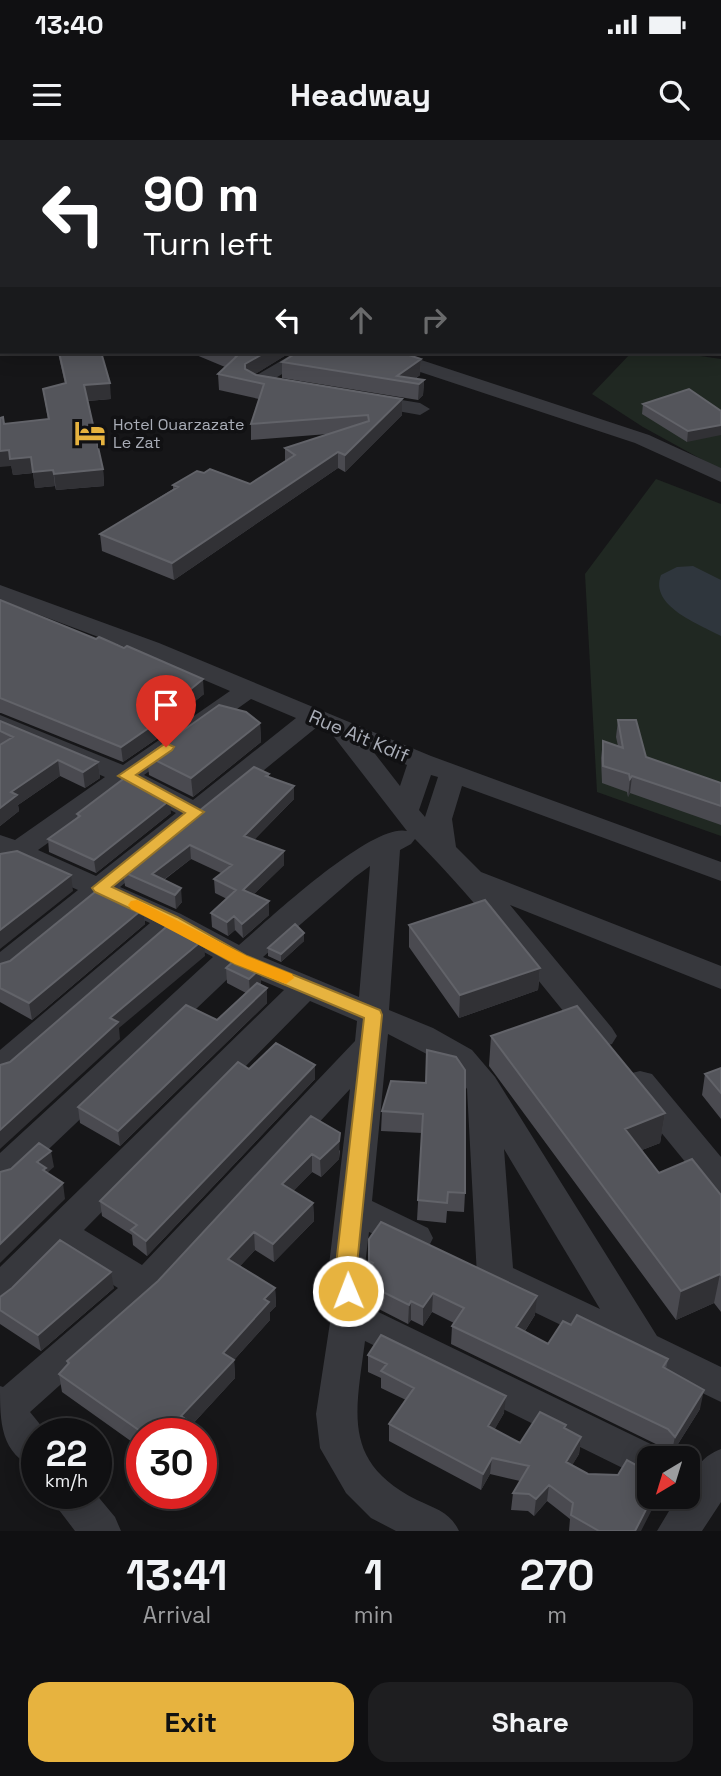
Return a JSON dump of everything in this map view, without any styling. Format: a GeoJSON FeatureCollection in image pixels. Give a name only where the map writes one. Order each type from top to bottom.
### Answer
{"type":"FeatureCollection","features":[{"type":"Feature","properties":{"kind":"street"},"geometry":{"type":"LineString","coordinates":[[301,391],[257,381],[305,354]]}},
{"type":"Feature","properties":{"kind":"street"},"geometry":{"type":"LineString","coordinates":[[385,354],[642,439],[675,452],[721,476]]}},
{"type":"Feature","properties":{"kind":"street"},"geometry":{"type":"LineString","coordinates":[[341,397],[420,409]]}},
{"type":"Feature","properties":{"kind":"street","name":"Rue Ait Kdif"},"geometry":{"type":"LineString","coordinates":[[0,592],[150,648],[422,762],[721,872]]}},
{"type":"Feature","properties":{"kind":"street"},"geometry":{"type":"LineString","coordinates":[[5,853],[125,776],[248,690]]}},
{"type":"Feature","properties":{"kind":"street"},"geometry":{"type":"LineString","coordinates":[[0,968],[314,717]]}},
{"type":"Feature","properties":{"kind":"street"},"geometry":{"type":"LineString","coordinates":[[0,723],[125,776],[196,812]]}},
{"type":"Feature","properties":{"kind":"street"},"geometry":{"type":"LineString","coordinates":[[340,728],[422,829],[470,878],[721,1181]]}},
{"type":"Feature","properties":{"kind":"street"},"geometry":{"type":"LineString","coordinates":[[422,762],[422,829]]}},
{"type":"Feature","properties":{"kind":"street"},"geometry":{"type":"LineString","coordinates":[[0,1174],[237,957],[345,870],[438,819],[453,773]]}},
{"type":"Feature","properties":{"kind":"street"},"geometry":{"type":"LineString","coordinates":[[387,846],[372,1030],[346,1265],[350,1316],[336,1414],[340,1448],[360,1480],[386,1504],[438,1531]]}},
{"type":"Feature","properties":{"kind":"street"},"geometry":{"type":"LineString","coordinates":[[5,853],[101,888],[171,921],[237,957],[306,987],[372,1030],[422,1036],[461,1058],[483,1086],[644,1348]]}},
{"type":"Feature","properties":{"kind":"street"},"geometry":{"type":"LineString","coordinates":[[470,878],[717,979]]}},
{"type":"Feature","properties":{"kind":"street"},"geometry":{"type":"LineString","coordinates":[[0,1068],[171,921]]}},
{"type":"Feature","properties":{"kind":"street"},"geometry":{"type":"LineString","coordinates":[[0,1291],[306,987]]}},
{"type":"Feature","properties":{"kind":"street"},"geometry":{"type":"LineString","coordinates":[[13,1428],[145,1286],[372,1030]]}},
{"type":"Feature","properties":{"kind":"street"},"geometry":{"type":"LineString","coordinates":[[483,1086],[495,1276]]}},
{"type":"Feature","properties":{"kind":"street"},"geometry":{"type":"LineString","coordinates":[[353,1208],[721,1385]]}},
{"type":"Feature","properties":{"kind":"street"},"geometry":{"type":"LineString","coordinates":[[60,1233],[145,1286]]}},
{"type":"Feature","properties":{"kind":"street"},"geometry":{"type":"LineString","coordinates":[[350,1316],[637,1457]]}},
{"type":"Feature","properties":{"kind":"street"},"geometry":{"type":"LineString","coordinates":[[678,1531],[704,1480]]}},
{"type":"Feature","properties":{"kind":"street"},"geometry":{"type":"LineString","coordinates":[[83,1509],[100,1531]]}},
{"type":"Feature","properties":{"kind":"shaded area"},"geometry":{"type":"Polygon","coordinates":[[[630,354],[687,354],[721,359],[721,470],[643,427],[592,394],[630,354]]]}},
{"type":"Feature","properties":{"kind":"shaded area"},"geometry":{"type":"Polygon","coordinates":[[[656,479],[721,504],[721,836],[597,792],[585,574],[656,479]]]}},
{"type":"Feature","properties":{"kind":"shaded area"},"geometry":{"type":"Polygon","coordinates":[[[693,566],[721,580],[721,636],[678,613],[662,596],[659,586],[661,575],[677,567],[693,566]]]}},
{"type":"Feature","properties":{"kind":"building"},"geometry":{"type":"Polygon","coordinates":[[[59,354],[102,354],[110,383],[84,385],[103,469],[54,474],[53,470],[33,472],[31,457],[10,459],[9,450],[0,451],[0,418],[3,417],[4,424],[49,419],[43,389],[66,383],[59,354]]]}},
{"type":"Feature","properties":{"kind":"building"},"geometry":{"type":"Polygon","coordinates":[[[231,354],[262,354],[245,364],[245,369],[256,375],[402,399],[345,455],[338,452],[172,563],[100,534],[178,487],[173,485],[197,471],[204,473],[210,469],[250,484],[295,455],[285,448],[369,421],[368,415],[251,424],[264,384],[218,374],[237,356],[231,354]]]}},
{"type":"Feature","properties":{"kind":"building"},"geometry":{"type":"Polygon","coordinates":[[[295,354],[406,354],[421,359],[397,376],[424,380],[419,384],[282,362],[295,354]]]}},
{"type":"Feature","properties":{"kind":"building"},"geometry":{"type":"Polygon","coordinates":[[[689,389],[721,411],[721,425],[688,431],[643,404],[689,389]]]}},
{"type":"Feature","properties":{"kind":"building"},"geometry":{"type":"Polygon","coordinates":[[[0,600],[96,639],[99,637],[124,648],[127,646],[203,679],[180,698],[189,700],[121,747],[0,698],[0,600]]]}},
{"type":"Feature","properties":{"kind":"building"},"geometry":{"type":"Polygon","coordinates":[[[219,705],[246,712],[260,723],[191,778],[147,756],[219,705]]]}},
{"type":"Feature","properties":{"kind":"building"},"geometry":{"type":"Polygon","coordinates":[[[618,720],[636,720],[646,757],[721,783],[721,806],[632,776],[630,779],[629,774],[603,766],[603,741],[623,748],[618,720]]]}},
{"type":"Feature","properties":{"kind":"building"},"geometry":{"type":"Polygon","coordinates":[[[0,721],[98,762],[83,772],[58,760],[11,792],[17,795],[0,808],[0,745],[13,737],[0,731],[0,721]]]}},
{"type":"Feature","properties":{"kind":"building"},"geometry":{"type":"Polygon","coordinates":[[[254,767],[269,774],[266,776],[294,786],[244,836],[284,851],[243,890],[269,901],[242,924],[234,916],[227,922],[211,913],[236,890],[214,879],[232,865],[190,845],[152,874],[181,888],[175,895],[123,872],[254,767]]]}},
{"type":"Feature","properties":{"kind":"building"},"geometry":{"type":"Polygon","coordinates":[[[126,777],[170,800],[94,860],[48,839],[80,816],[77,814],[126,777]]]}},
{"type":"Feature","properties":{"kind":"building"},"geometry":{"type":"Polygon","coordinates":[[[17,851],[71,875],[0,930],[0,854],[17,851]]]}},
{"type":"Feature","properties":{"kind":"building"},"geometry":{"type":"Polygon","coordinates":[[[100,888],[144,908],[29,1003],[0,988],[0,964],[10,961],[100,888]]]}},
{"type":"Feature","properties":{"kind":"building"},"geometry":{"type":"Polygon","coordinates":[[[485,900],[540,968],[460,995],[409,925],[485,900]]]}},
{"type":"Feature","properties":{"kind":"building"},"geometry":{"type":"Polygon","coordinates":[[[172,922],[204,939],[110,1018],[118,1022],[0,1130],[0,1065],[10,1062],[172,922]]]}},
{"type":"Feature","properties":{"kind":"building"},"geometry":{"type":"Polygon","coordinates":[[[295,924],[304,933],[281,954],[268,948],[295,924]]]}},
{"type":"Feature","properties":{"kind":"building"},"geometry":{"type":"Polygon","coordinates":[[[237,958],[261,968],[249,979],[226,968],[237,958]]]}},
{"type":"Feature","properties":{"kind":"building"},"geometry":{"type":"Polygon","coordinates":[[[257,983],[267,988],[118,1131],[78,1107],[186,1005],[217,1020],[257,983]]]}},
{"type":"Feature","properties":{"kind":"building"},"geometry":{"type":"Polygon","coordinates":[[[577,1006],[665,1113],[625,1129],[659,1173],[692,1159],[721,1195],[721,1275],[681,1291],[491,1036],[577,1006]]]}},
{"type":"Feature","properties":{"kind":"building"},"geometry":{"type":"Polygon","coordinates":[[[276,1043],[315,1065],[146,1241],[131,1230],[137,1225],[100,1201],[238,1062],[249,1069],[276,1043]]]}},
{"type":"Feature","properties":{"kind":"building"},"geometry":{"type":"Polygon","coordinates":[[[427,1050],[456,1057],[465,1070],[465,1193],[448,1192],[447,1203],[418,1200],[423,1114],[382,1111],[391,1081],[426,1083],[427,1050]]]}},
{"type":"Feature","properties":{"kind":"building"},"geometry":{"type":"Polygon","coordinates":[[[721,1068],[721,1093],[705,1074],[721,1068]]]}},
{"type":"Feature","properties":{"kind":"building"},"geometry":{"type":"Polygon","coordinates":[[[311,1116],[340,1133],[339,1141],[320,1159],[312,1154],[282,1184],[313,1203],[273,1244],[254,1232],[228,1259],[275,1288],[264,1299],[269,1302],[223,1353],[234,1360],[181,1416],[184,1418],[126,1418],[126,1421],[59,1374],[69,1363],[67,1361],[158,1281],[311,1116]]]}},
{"type":"Feature","properties":{"kind":"building"},"geometry":{"type":"Polygon","coordinates":[[[39,1143],[51,1151],[37,1162],[46,1168],[43,1170],[63,1183],[0,1244],[0,1172],[11,1169],[39,1143]]]}},
{"type":"Feature","properties":{"kind":"building"},"geometry":{"type":"Polygon","coordinates":[[[381,1222],[537,1296],[516,1327],[548,1344],[563,1321],[571,1325],[577,1315],[668,1359],[663,1367],[704,1390],[675,1437],[668,1429],[452,1326],[464,1308],[433,1293],[423,1307],[411,1301],[409,1305],[371,1286],[369,1269],[373,1263],[369,1261],[369,1239],[381,1222]]]}},
{"type":"Feature","properties":{"kind":"building"},"geometry":{"type":"Polygon","coordinates":[[[60,1240],[111,1272],[38,1335],[0,1310],[0,1297],[60,1240]]]}},
{"type":"Feature","properties":{"kind":"building"},"geometry":{"type":"Polygon","coordinates":[[[381,1335],[506,1396],[488,1426],[520,1443],[540,1412],[566,1425],[564,1428],[581,1437],[566,1462],[588,1474],[618,1475],[627,1460],[637,1465],[637,1509],[646,1509],[635,1531],[599,1531],[571,1515],[573,1503],[549,1485],[536,1499],[529,1494],[513,1493],[529,1466],[492,1458],[483,1474],[389,1424],[414,1388],[381,1371],[387,1364],[368,1355],[381,1335]]]}},
{"type":"Feature","properties":{"kind":"slow traffic"},"geometry":{"type":"LineString","coordinates":[[137,905],[241,960],[286,978]]}},
{"type":"Feature","properties":{"kind":"place","name":"Hotel Ouarzazate Le Zat"},"geometry":{"type":"Point","coordinates":[90,433]}},
{"type":"Feature","properties":{"kind":"route"},"geometry":{"type":"LineString","coordinates":[[166,747],[125,776],[196,812],[101,888],[171,921],[241,960],[373,1015],[346,1265],[348,1291]]}}]}
